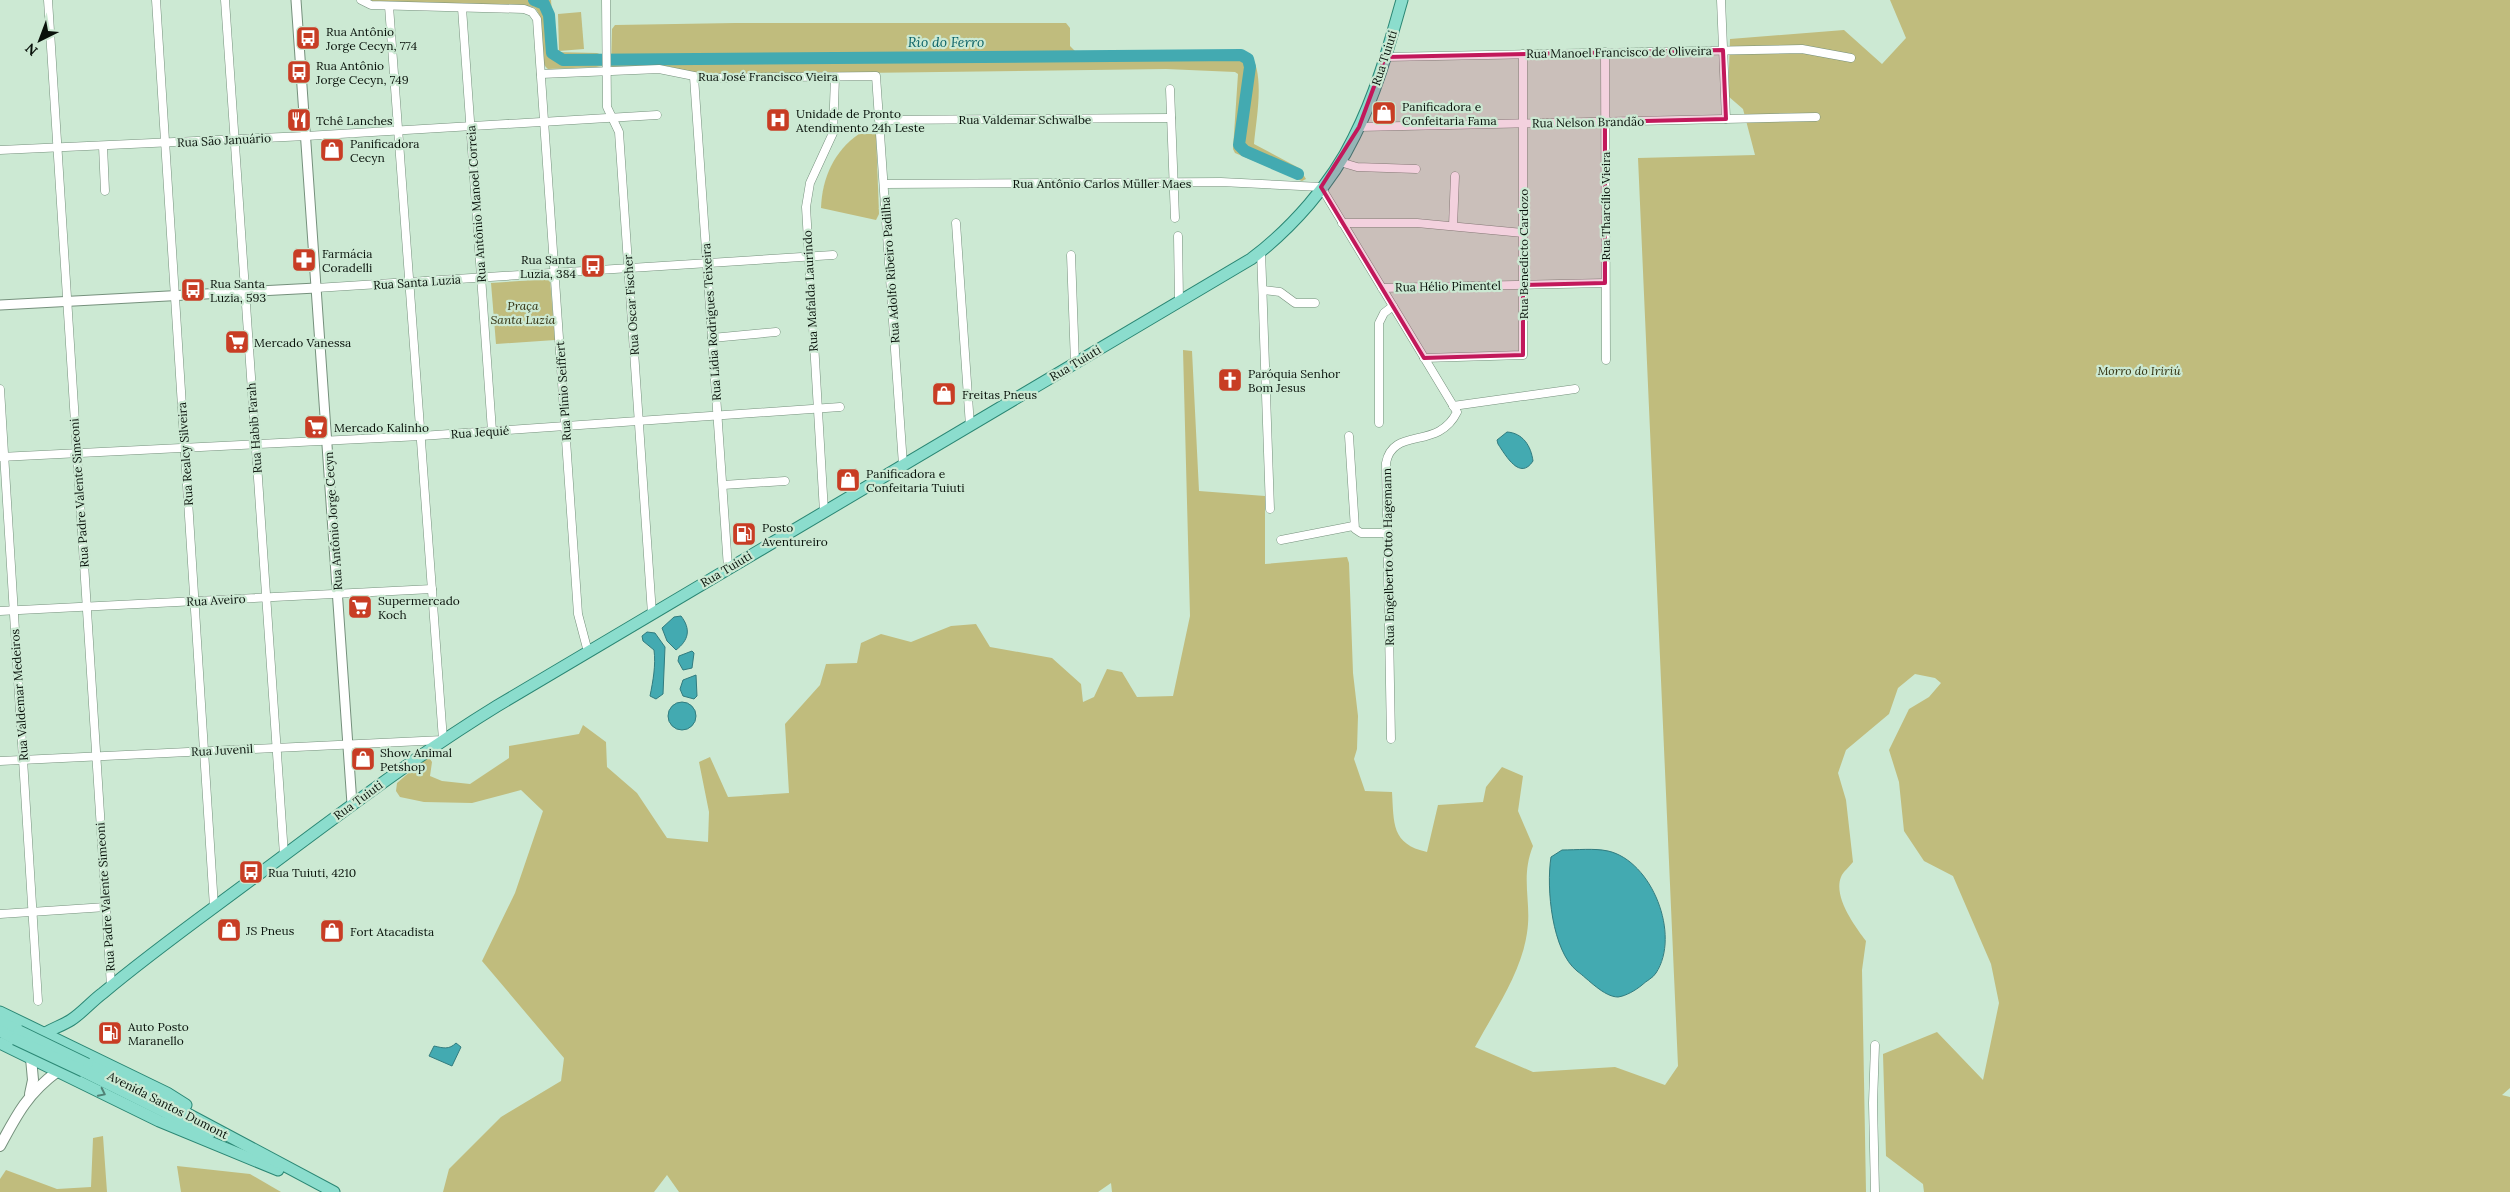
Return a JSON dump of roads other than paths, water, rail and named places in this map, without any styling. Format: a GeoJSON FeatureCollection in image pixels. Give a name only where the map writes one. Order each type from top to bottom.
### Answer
{"type":"FeatureCollection","features":[{"type":"Feature","properties":{"kind":"main road","name":"Rua Tuiuti"},"geometry":{"type":"LineString","coordinates":[[30,1095],[33,1080],[32,1045],[45,1033],[71,1020],[111,986],[214,907],[352,804],[443,740],[1261,251],[1291,224],[1340,162],[1359,127],[1385,57],[1402,0]]}},
{"type":"Feature","properties":{"kind":"main road"},"geometry":{"type":"LineString","coordinates":[[0,1012],[167,1093],[237,1140]]}},
{"type":"Feature","properties":{"kind":"main road","name":"Rua Tuiuti"},"geometry":{"type":"LineString","coordinates":[[0,1146],[30,1095],[40,1084],[68,1061],[71,1020]]}},
{"type":"Feature","properties":{"kind":"main road","name":"Avenida Santos Dumont"},"geometry":{"type":"LineString","coordinates":[[0,1022],[17,1035],[85,1068],[318,1192]]}},
{"type":"Feature","properties":{"kind":"main road"},"geometry":{"type":"LineString","coordinates":[[34,1028],[57,1026]]}},
{"type":"Feature","properties":{"kind":"main road","name":"Avenida Santos Dumont"},"geometry":{"type":"LineString","coordinates":[[0,1032],[17,1035]]}},
{"type":"Feature","properties":{"kind":"main road"},"geometry":{"type":"LineString","coordinates":[[0,1043],[159,1121],[278,1170]]}},
{"type":"Feature","properties":{"kind":"main road","name":"Avenida Santos Dumont"},"geometry":{"type":"LineString","coordinates":[[85,1068],[170,1104],[334,1192]]}},
{"type":"Feature","properties":{"kind":"street","name":"Rua Padre Valente Simeoni"},"geometry":{"type":"LineString","coordinates":[[48,0],[111,986]]}},
{"type":"Feature","properties":{"kind":"street","name":"Rua Realcy Silveira"},"geometry":{"type":"LineString","coordinates":[[156,0],[214,907]]}},
{"type":"Feature","properties":{"kind":"street","name":"Rua Habib Farah"},"geometry":{"type":"LineString","coordinates":[[225,0],[284,855]]}},
{"type":"Feature","properties":{"kind":"street","name":"Rua Antônio Jorge Cecyn"},"geometry":{"type":"LineString","coordinates":[[296,0],[352,804]]}},
{"type":"Feature","properties":{"kind":"street"},"geometry":{"type":"LineString","coordinates":[[361,0],[367,5],[462,8]]}},
{"type":"Feature","properties":{"kind":"street","name":"Rua Oscar Fischer"},"geometry":{"type":"LineString","coordinates":[[606,0],[607,107],[619,132],[652,614]]}},
{"type":"Feature","properties":{"kind":"street"},"geometry":{"type":"LineString","coordinates":[[1721,0],[1726,119]]}},
{"type":"Feature","properties":{"kind":"street"},"geometry":{"type":"LineString","coordinates":[[389,6],[443,740]]}},
{"type":"Feature","properties":{"kind":"street","name":"Rua Plínio Seiffert"},"geometry":{"type":"LineString","coordinates":[[462,8],[524,9],[532,12],[537,19],[578,614],[588,652]]}},
{"type":"Feature","properties":{"kind":"street","name":"Rua Antônio Manoel Correia"},"geometry":{"type":"LineString","coordinates":[[462,8],[492,431]]}},
{"type":"Feature","properties":{"kind":"street","name":"Rua Manoel Francisco de Oliveira"},"geometry":{"type":"LineString","coordinates":[[1385,57],[1810,49],[1851,58]]}},
{"type":"Feature","properties":{"kind":"street","name":"Rua Tharcílio Vieira"},"geometry":{"type":"LineString","coordinates":[[1605,52],[1606,360]]}},
{"type":"Feature","properties":{"kind":"street","name":"Rua Benedicto Cardozo"},"geometry":{"type":"LineString","coordinates":[[1424,358],[1524,355],[1523,54]]}},
{"type":"Feature","properties":{"kind":"street","name":"Rua José Francisco Vieira"},"geometry":{"type":"LineString","coordinates":[[540,74],[607,64],[659,69],[694,77],[876,76]]}},
{"type":"Feature","properties":{"kind":"street","name":"Rua Adolfo Ribeiro Padilha"},"geometry":{"type":"LineString","coordinates":[[876,76],[904,465]]}},
{"type":"Feature","properties":{"kind":"street","name":"Rua Lídia Rodrigues Teixeira"},"geometry":{"type":"LineString","coordinates":[[694,77],[728,568]]}},
{"type":"Feature","properties":{"kind":"street","name":"Rua Mafalda Laurindo"},"geometry":{"type":"LineString","coordinates":[[824,512],[808,256],[807,196],[814,172],[833,133],[835,77]]}},
{"type":"Feature","properties":{"kind":"street"},"geometry":{"type":"LineString","coordinates":[[1170,89],[1175,218]]}},
{"type":"Feature","properties":{"kind":"street","name":"Rua São Januário"},"geometry":{"type":"LineString","coordinates":[[0,150],[234,140],[657,115]]}},
{"type":"Feature","properties":{"kind":"street","name":"Rua Nelson Brandão"},"geometry":{"type":"LineString","coordinates":[[1359,127],[1816,117]]}},
{"type":"Feature","properties":{"kind":"street","name":"Rua Valdemar Schwalbe"},"geometry":{"type":"LineString","coordinates":[[880,120],[1171,118]]}},
{"type":"Feature","properties":{"kind":"street"},"geometry":{"type":"LineString","coordinates":[[102,146],[105,191]]}},
{"type":"Feature","properties":{"kind":"street"},"geometry":{"type":"LineString","coordinates":[[1340,162],[1357,167],[1416,169]]}},
{"type":"Feature","properties":{"kind":"street"},"geometry":{"type":"LineString","coordinates":[[1453,226],[1454,176]]}},
{"type":"Feature","properties":{"kind":"street","name":"Rua Antônio Carlos Müller Maes"},"geometry":{"type":"LineString","coordinates":[[884,184],[1220,182],[1320,187]]}},
{"type":"Feature","properties":{"kind":"street"},"geometry":{"type":"LineString","coordinates":[[1320,187],[1454,406],[1575,389]]}},
{"type":"Feature","properties":{"kind":"street"},"geometry":{"type":"LineString","coordinates":[[956,223],[970,426]]}},
{"type":"Feature","properties":{"kind":"street"},"geometry":{"type":"LineString","coordinates":[[1342,223],[1453,226],[1524,233]]}},
{"type":"Feature","properties":{"kind":"street"},"geometry":{"type":"LineString","coordinates":[[1178,236],[1179,301]]}},
{"type":"Feature","properties":{"kind":"street"},"geometry":{"type":"LineString","coordinates":[[1261,251],[1270,509]]}},
{"type":"Feature","properties":{"kind":"street","name":"Rua Santa Luzia"},"geometry":{"type":"LineString","coordinates":[[0,305],[410,283],[833,255]]}},
{"type":"Feature","properties":{"kind":"street"},"geometry":{"type":"LineString","coordinates":[[1071,255],[1075,363]]}},
{"type":"Feature","properties":{"kind":"street","name":"Rua Hélio Pimentel"},"geometry":{"type":"LineString","coordinates":[[1382,288],[1605,283]]}},
{"type":"Feature","properties":{"kind":"street"},"geometry":{"type":"LineString","coordinates":[[1263,290],[1280,292],[1295,303],[1315,303]]}},
{"type":"Feature","properties":{"kind":"street"},"geometry":{"type":"LineString","coordinates":[[1379,423],[1379,323],[1384,313],[1393,306]]}},
{"type":"Feature","properties":{"kind":"street"},"geometry":{"type":"LineString","coordinates":[[712,338],[776,332]]}},
{"type":"Feature","properties":{"kind":"street","name":"Rua Valdemar Medeiros"},"geometry":{"type":"LineString","coordinates":[[0,389],[2,457],[14,610],[38,1002]]}},
{"type":"Feature","properties":{"kind":"street","name":"Rua Engelberto Otto Hagemann"},"geometry":{"type":"LineString","coordinates":[[1391,739],[1389,533],[1386,462],[1388,454],[1400,443],[1442,431],[1453,421],[1457,412],[1454,406]]}},
{"type":"Feature","properties":{"kind":"street","name":"Rua Jequié"},"geometry":{"type":"LineString","coordinates":[[2,457],[421,436],[840,407]]}},
{"type":"Feature","properties":{"kind":"street"},"geometry":{"type":"LineString","coordinates":[[1349,436],[1353,526],[1361,533],[1389,533]]}},
{"type":"Feature","properties":{"kind":"street"},"geometry":{"type":"LineString","coordinates":[[722,485],[785,481]]}},
{"type":"Feature","properties":{"kind":"street"},"geometry":{"type":"LineString","coordinates":[[1281,540],[1353,526]]}},
{"type":"Feature","properties":{"kind":"street","name":"Rua Aveiro"},"geometry":{"type":"LineString","coordinates":[[0,611],[432,589]]}},
{"type":"Feature","properties":{"kind":"street","name":"Rua Juvenil"},"geometry":{"type":"LineString","coordinates":[[0,761],[443,740]]}},
{"type":"Feature","properties":{"kind":"street"},"geometry":{"type":"LineString","coordinates":[[0,914],[106,906]]}},
{"type":"Feature","properties":{"kind":"street"},"geometry":{"type":"LineString","coordinates":[[1874,1192],[1873,1104],[1875,1045]]}},
{"type":"Feature","properties":{"kind":"water"},"geometry":{"type":"Polygon","coordinates":[[[1507,432],[1518,435],[1528,445],[1533,461],[1528,467],[1518,468],[1509,460],[1498,444],[1497,440],[1507,432]]]}},
{"type":"Feature","properties":{"kind":"water"},"geometry":{"type":"Polygon","coordinates":[[[681,616],[686,625],[687,634],[684,642],[676,650],[667,641],[662,628],[674,617],[681,616]]]}},
{"type":"Feature","properties":{"kind":"water"},"geometry":{"type":"Polygon","coordinates":[[[647,632],[655,633],[665,647],[663,694],[656,699],[650,696],[655,656],[654,650],[643,641],[642,636],[647,632]]]}},
{"type":"Feature","properties":{"kind":"water"},"geometry":{"type":"Polygon","coordinates":[[[692,651],[694,653],[692,668],[683,670],[678,661],[679,656],[692,651]]]}},
{"type":"Feature","properties":{"kind":"water"},"geometry":{"type":"Polygon","coordinates":[[[696,675],[697,696],[694,699],[683,696],[680,689],[683,680],[696,675]]]}},
{"type":"Feature","properties":{"kind":"water"},"geometry":{"type":"Polygon","coordinates":[[[682,702],[692,706],[696,716],[692,726],[682,730],[672,726],[668,716],[672,706],[682,702]]]}},
{"type":"Feature","properties":{"kind":"water"},"geometry":{"type":"Polygon","coordinates":[[[1562,850],[1603,850],[1624,858],[1638,869],[1658,901],[1665,939],[1663,957],[1655,975],[1628,994],[1618,997],[1602,991],[1577,971],[1569,962],[1562,949],[1556,934],[1549,885],[1551,857],[1562,850]]]}},
{"type":"Feature","properties":{"kind":"water"},"geometry":{"type":"Polygon","coordinates":[[[456,1043],[461,1047],[452,1066],[429,1056],[434,1046],[448,1048],[456,1043]]]}},
{"type":"Feature","properties":{"kind":"waterway","name":"Rio do Ferro"},"geometry":{"type":"LineString","coordinates":[[534,0],[544,4],[549,15],[552,53],[563,60],[1241,55],[1248,59],[1250,67],[1239,145],[1245,151],[1298,174]]}},
{"type":"Feature","properties":{"kind":"place","name":"Rua Antônio Jorge Cecyn, 774"},"geometry":{"type":"Point","coordinates":[308,38]}},
{"type":"Feature","properties":{"kind":"place","name":"Rua Antônio Jorge Cecyn, 749"},"geometry":{"type":"Point","coordinates":[299,72]}},
{"type":"Feature","properties":{"kind":"place","name":"Panificadora e Confeitaria Fama"},"geometry":{"type":"Point","coordinates":[1384,113]}},
{"type":"Feature","properties":{"kind":"place","name":"Tchê Lanches"},"geometry":{"type":"Point","coordinates":[299,120]}},
{"type":"Feature","properties":{"kind":"place","name":"Unidade de Pronto Atendimento 24h Leste"},"geometry":{"type":"Point","coordinates":[778,120]}},
{"type":"Feature","properties":{"kind":"place","name":"Panificadora Cecyn"},"geometry":{"type":"Point","coordinates":[332,150]}},
{"type":"Feature","properties":{"kind":"place","name":"Farmácia Coradelli"},"geometry":{"type":"Point","coordinates":[304,260]}},
{"type":"Feature","properties":{"kind":"place","name":"Rua Santa Luzia, 384"},"geometry":{"type":"Point","coordinates":[593,266]}},
{"type":"Feature","properties":{"kind":"place","name":"Rua Santa Luzia, 593"},"geometry":{"type":"Point","coordinates":[193,290]}},
{"type":"Feature","properties":{"kind":"place","name":"Mercado Vanessa"},"geometry":{"type":"Point","coordinates":[237,342]}},
{"type":"Feature","properties":{"kind":"place","name":"Paróquia Senhor Bom Jesus"},"geometry":{"type":"Point","coordinates":[1230,380]}},
{"type":"Feature","properties":{"kind":"place","name":"Freitas Pneus"},"geometry":{"type":"Point","coordinates":[944,394]}},
{"type":"Feature","properties":{"kind":"place","name":"Mercado Kalinho"},"geometry":{"type":"Point","coordinates":[316,427]}},
{"type":"Feature","properties":{"kind":"place","name":"Panificadora e Confeitaria Tuiuti"},"geometry":{"type":"Point","coordinates":[848,480]}},
{"type":"Feature","properties":{"kind":"place","name":"Posto Aventureiro"},"geometry":{"type":"Point","coordinates":[744,534]}},
{"type":"Feature","properties":{"kind":"place","name":"Supermercado Koch"},"geometry":{"type":"Point","coordinates":[360,607]}},
{"type":"Feature","properties":{"kind":"place","name":"Show Animal Petshop"},"geometry":{"type":"Point","coordinates":[363,759]}},
{"type":"Feature","properties":{"kind":"place","name":"Rua Tuiuti, 4210"},"geometry":{"type":"Point","coordinates":[251,872]}},
{"type":"Feature","properties":{"kind":"place","name":"JS Pneus"},"geometry":{"type":"Point","coordinates":[229,930]}},
{"type":"Feature","properties":{"kind":"place","name":"Fort Atacadista"},"geometry":{"type":"Point","coordinates":[332,931]}},
{"type":"Feature","properties":{"kind":"place","name":"Auto Posto Maranello"},"geometry":{"type":"Point","coordinates":[110,1033]}},
{"type":"Feature","properties":{"kind":"park label","name":"Praça Santa Luzia"},"geometry":{"type":"Point","coordinates":[523,312]}},
{"type":"Feature","properties":{"kind":"park label","name":"Morro do Iririú"},"geometry":{"type":"Point","coordinates":[2139,370]}}]}
